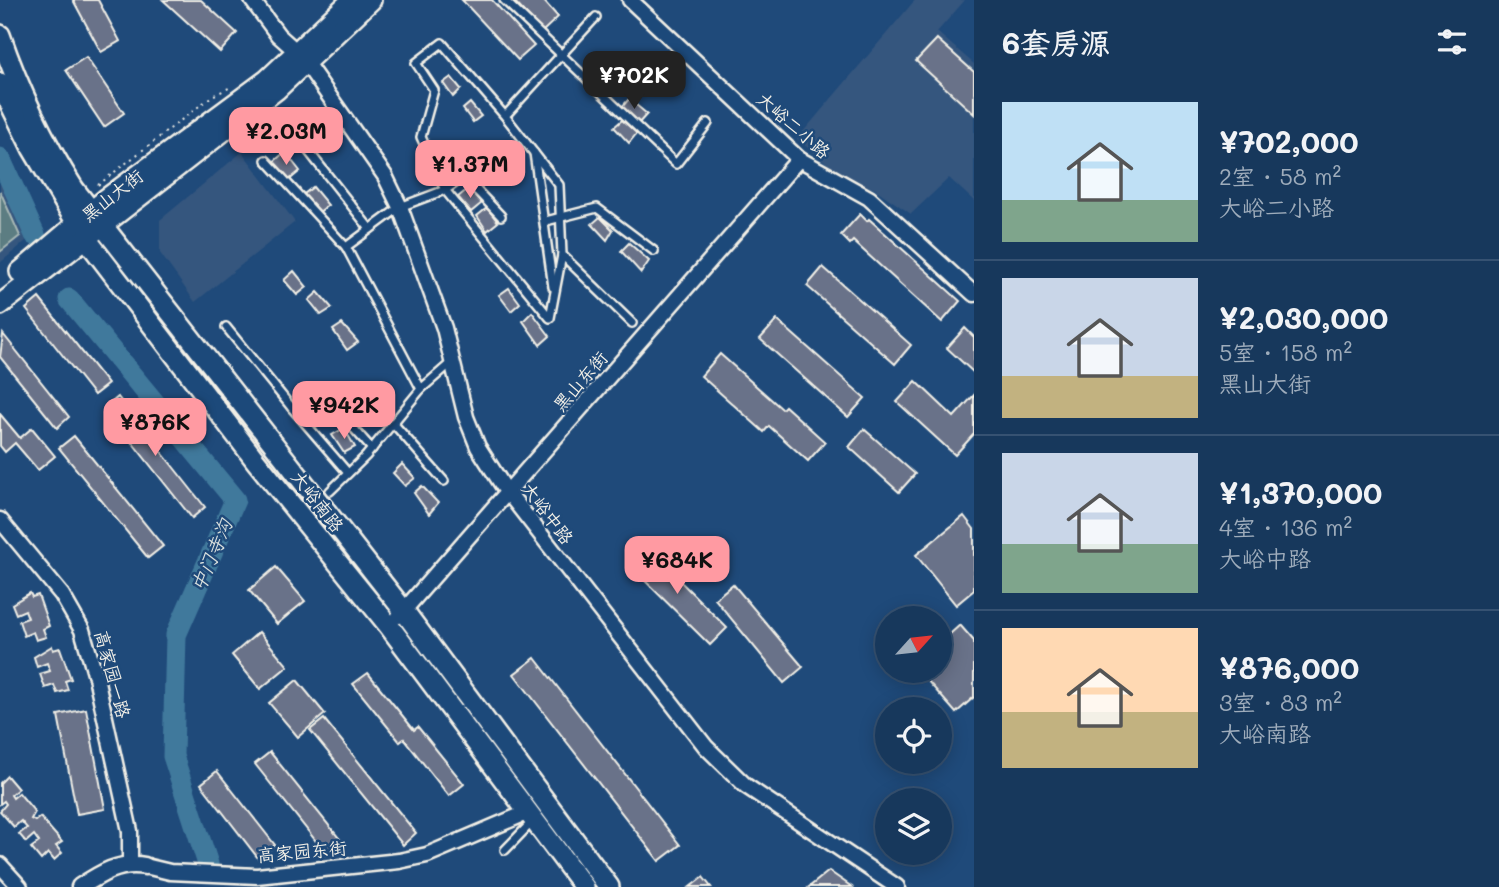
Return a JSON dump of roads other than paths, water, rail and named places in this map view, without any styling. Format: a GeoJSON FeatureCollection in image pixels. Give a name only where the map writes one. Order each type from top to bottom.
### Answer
{"type":"FeatureCollection","features":[{"type":"Feature","properties":{"kind":"main road","name":"黑山大街"},"geometry":{"type":"LineString","coordinates":[[88,220],[225,131],[301,57],[352,0]]}},
{"type":"Feature","properties":{"kind":"main road","name":"黑山大街"},"geometry":{"type":"LineString","coordinates":[[301,57],[371,0]]}},
{"type":"Feature","properties":{"kind":"main road","name":"大峪南路"},"geometry":{"type":"LineString","coordinates":[[0,34],[24,98],[88,220],[256,461],[389,626],[529,817],[584,887]]}},
{"type":"Feature","properties":{"kind":"main road","name":"大峪南路"},"geometry":{"type":"LineString","coordinates":[[0,83],[32,148],[404,611],[609,887]]}},
{"type":"Feature","properties":{"kind":"main road"},"geometry":{"type":"LineString","coordinates":[[0,288],[88,220]]}},
{"type":"Feature","properties":{"kind":"main road"},"geometry":{"type":"LineString","coordinates":[[0,305],[88,220]]}},
{"type":"Feature","properties":{"kind":"street","name":"大峪中路"},"geometry":{"type":"LineString","coordinates":[[252,0],[278,35],[301,57],[385,176],[400,207],[444,328],[466,417],[478,446],[509,493],[706,747],[746,786],[897,887]]}},
{"type":"Feature","properties":{"kind":"street","name":"大峪二小路"},"geometry":{"type":"LineString","coordinates":[[630,0],[799,159],[869,198],[974,294]]}},
{"type":"Feature","properties":{"kind":"street","name":"黑山东街"},"geometry":{"type":"LineString","coordinates":[[389,626],[509,493],[799,159]]}},
{"type":"Feature","properties":{"kind":"street","name":"高家园一路"},"geometry":{"type":"LineString","coordinates":[[0,520],[62,594],[82,630],[96,677],[138,865]]}},
{"type":"Feature","properties":{"kind":"street","name":"高家园东街"},"geometry":{"type":"LineString","coordinates":[[138,865],[170,872],[257,876],[399,861],[427,855],[529,817]]}},
{"type":"Feature","properties":{"kind":"street"},"geometry":{"type":"LineString","coordinates":[[0,864],[20,887]]}},
{"type":"Feature","properties":{"kind":"street"},"geometry":{"type":"LineString","coordinates":[[80,887],[101,874],[138,865]]}},
{"type":"Feature","properties":{"kind":"lane"},"geometry":{"type":"LineString","coordinates":[[504,0],[676,164],[708,123]]}},
{"type":"Feature","properties":{"kind":"lane"},"geometry":{"type":"LineString","coordinates":[[505,116],[596,17]]}},
{"type":"Feature","properties":{"kind":"lane"},"geometry":{"type":"LineString","coordinates":[[442,43],[534,153],[559,185],[562,255],[550,318],[445,190],[421,138],[434,90],[416,63],[442,43]]}},
{"type":"Feature","properties":{"kind":"lane"},"geometry":{"type":"LineString","coordinates":[[306,148],[370,229]]}},
{"type":"Feature","properties":{"kind":"lane"},"geometry":{"type":"LineString","coordinates":[[534,153],[546,220],[554,298]]}},
{"type":"Feature","properties":{"kind":"lane"},"geometry":{"type":"LineString","coordinates":[[267,160],[346,247],[422,389]]}},
{"type":"Feature","properties":{"kind":"lane"},"geometry":{"type":"LineString","coordinates":[[346,247],[400,207],[445,190],[464,177],[501,216]]}},
{"type":"Feature","properties":{"kind":"lane"},"geometry":{"type":"LineString","coordinates":[[546,220],[597,208],[654,251]]}},
{"type":"Feature","properties":{"kind":"lane"},"geometry":{"type":"LineString","coordinates":[[562,255],[632,323]]}},
{"type":"Feature","properties":{"kind":"lane"},"geometry":{"type":"LineString","coordinates":[[226,327],[348,473]]}},
{"type":"Feature","properties":{"kind":"lane"},"geometry":{"type":"LineString","coordinates":[[330,491],[372,449],[422,389],[453,361]]}},
{"type":"Feature","properties":{"kind":"lane"},"geometry":{"type":"LineString","coordinates":[[292,408],[323,394],[372,449]]}},
{"type":"Feature","properties":{"kind":"lane"},"geometry":{"type":"LineString","coordinates":[[393,423],[444,481]]}},
{"type":"Feature","properties":{"kind":"lane"},"geometry":{"type":"LineString","coordinates":[[505,850],[529,817],[549,809]]}},
{"type":"Feature","properties":{"kind":"waterway","name":"中门寺沟"},"geometry":{"type":"LineString","coordinates":[[0,158],[35,235]]}},
{"type":"Feature","properties":{"kind":"waterway","name":"中门寺沟"},"geometry":{"type":"LineString","coordinates":[[69,299],[235,500],[176,635],[173,756],[208,864]]}}]}
